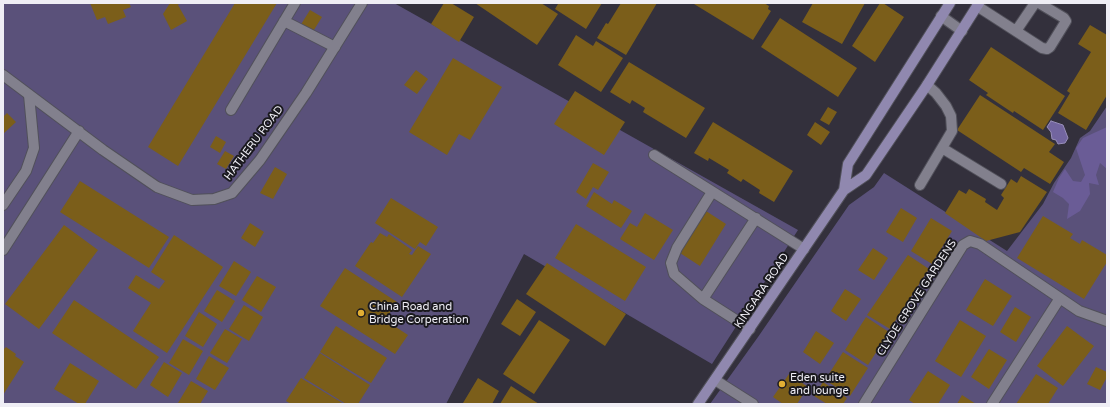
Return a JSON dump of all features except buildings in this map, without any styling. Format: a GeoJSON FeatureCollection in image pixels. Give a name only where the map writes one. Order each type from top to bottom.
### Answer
{"type":"FeatureCollection","features":[{"type":"Feature","properties":{"kind":"main road","name":"KINGARA ROAD"},"geometry":{"type":"LineString","coordinates":[[844,190],[848,164],[950,3]]}},
{"type":"Feature","properties":{"kind":"main road","name":"KINGARA ROAD"},"geometry":{"type":"LineString","coordinates":[[698,404],[844,190],[866,175],[927,85],[978,5]]}},
{"type":"Feature","properties":{"kind":"street"},"geometry":{"type":"LineString","coordinates":[[231,110],[296,3]]}},
{"type":"Feature","properties":{"kind":"street","name":"HATHERU ROAD"},"geometry":{"type":"LineString","coordinates":[[3,75],[103,150],[157,187],[192,200],[214,199],[232,193],[260,160],[306,92],[362,3]]}},
{"type":"Feature","properties":{"kind":"street"},"geometry":{"type":"LineString","coordinates":[[1016,31],[1034,3]]}},
{"type":"Feature","properties":{"kind":"street"},"geometry":{"type":"LineString","coordinates":[[978,5],[1042,48],[1047,49],[1050,47],[1066,21],[1064,18],[1040,3]]}},
{"type":"Feature","properties":{"kind":"street"},"geometry":{"type":"LineString","coordinates":[[941,16],[962,31]]}},
{"type":"Feature","properties":{"kind":"street"},"geometry":{"type":"LineString","coordinates":[[284,21],[335,47]]}},
{"type":"Feature","properties":{"kind":"street"},"geometry":{"type":"LineString","coordinates":[[920,186],[952,131],[951,116],[946,106],[940,97],[927,85]]}},
{"type":"Feature","properties":{"kind":"street"},"geometry":{"type":"LineString","coordinates":[[3,205],[26,171],[34,148],[30,95]]}},
{"type":"Feature","properties":{"kind":"street"},"geometry":{"type":"LineString","coordinates":[[3,250],[79,131]]}},
{"type":"Feature","properties":{"kind":"street"},"geometry":{"type":"LineString","coordinates":[[942,148],[1001,184]]}},
{"type":"Feature","properties":{"kind":"street"},"geometry":{"type":"LineString","coordinates":[[654,155],[804,249]]}},
{"type":"Feature","properties":{"kind":"street"},"geometry":{"type":"LineString","coordinates":[[712,192],[677,248],[671,263],[674,274],[703,299],[750,329]]}},
{"type":"Feature","properties":{"kind":"street"},"geometry":{"type":"LineString","coordinates":[[703,299],[756,218]]}},
{"type":"Feature","properties":{"kind":"street","name":"CLYDE GROVE GARDENS"},"geometry":{"type":"LineString","coordinates":[[864,404],[963,245],[970,241],[980,244],[1079,311],[1107,320]]}},
{"type":"Feature","properties":{"kind":"street"},"geometry":{"type":"LineString","coordinates":[[992,404],[1060,298]]}},
{"type":"Feature","properties":{"kind":"street"},"geometry":{"type":"LineString","coordinates":[[715,380],[752,404]]}},
{"type":"Feature","properties":{"kind":"shaded area"},"geometry":{"type":"Polygon","coordinates":[[[3,3],[394,3],[798,230],[712,364],[524,254],[446,404],[3,404],[3,3]]]}},
{"type":"Feature","properties":{"kind":"shaded area"},"geometry":{"type":"Polygon","coordinates":[[[1107,106],[1107,404],[710,404],[849,205],[874,187],[884,173],[1007,251],[1043,204],[1054,183],[1071,158],[1080,138],[1090,131],[1107,106]]]}},
{"type":"Feature","properties":{"kind":"shaded area"},"geometry":{"type":"Polygon","coordinates":[[[1051,121],[1063,125],[1068,138],[1065,143],[1058,144],[1056,140],[1052,139],[1051,132],[1047,127],[1051,121]]]}},
{"type":"Feature","properties":{"kind":"shaded area"},"geometry":{"type":"Polygon","coordinates":[[[1107,127],[1107,169],[1100,163],[1096,175],[1099,185],[1089,183],[1090,194],[1080,211],[1067,219],[1069,204],[1053,192],[1059,178],[1065,169],[1073,181],[1081,182],[1085,175],[1076,148],[1083,138],[1107,127]]]}},
{"type":"Feature","properties":{"kind":"place","name":"China Road and Bridge Corperation"},"geometry":{"type":"Point","coordinates":[361,313]}},
{"type":"Feature","properties":{"kind":"place","name":"Eden suite and lounge"},"geometry":{"type":"Point","coordinates":[782,384]}}]}
